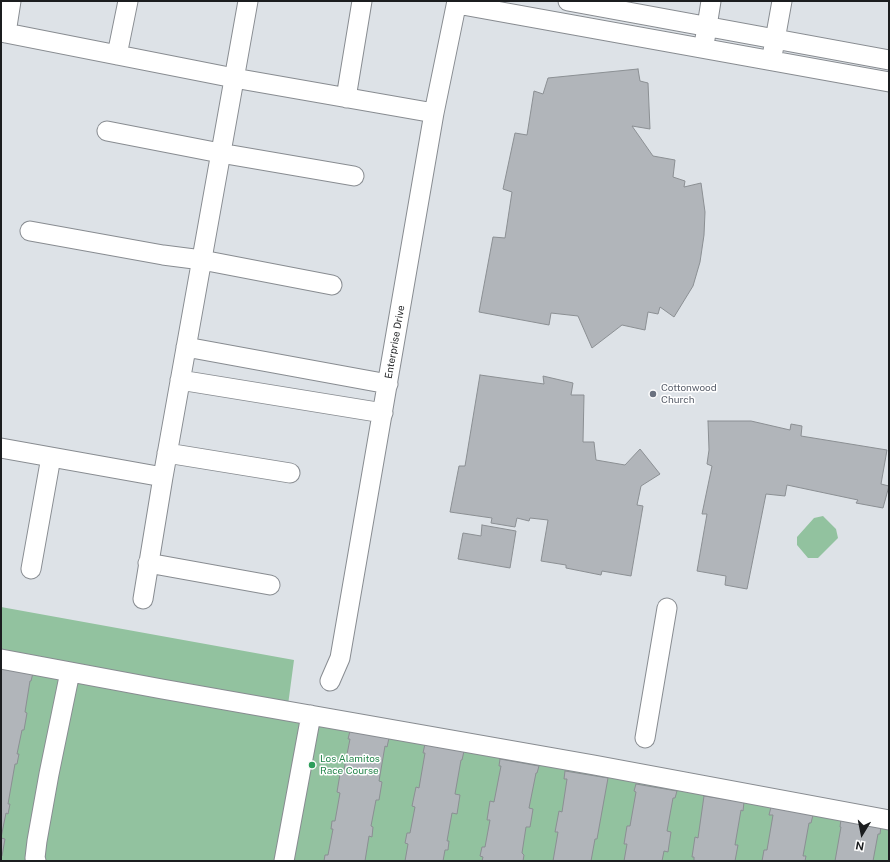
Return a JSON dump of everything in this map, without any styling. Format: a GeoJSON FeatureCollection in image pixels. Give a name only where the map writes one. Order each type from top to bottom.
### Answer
{"type":"FeatureCollection","features":[{"type":"Feature","properties":{"kind":"street"},"geometry":{"type":"LineString","coordinates":[[12,1],[3,32],[234,78],[434,113]]}},
{"type":"Feature","properties":{"kind":"street"},"geometry":{"type":"LineString","coordinates":[[117,55],[128,1]]}},
{"type":"Feature","properties":{"kind":"street"},"geometry":{"type":"LineString","coordinates":[[142,599],[248,1]]}},
{"type":"Feature","properties":{"kind":"street"},"geometry":{"type":"LineString","coordinates":[[346,98],[362,1]]}},
{"type":"Feature","properties":{"kind":"street"},"geometry":{"type":"LineString","coordinates":[[568,1],[889,60]]}},
{"type":"Feature","properties":{"kind":"street"},"geometry":{"type":"LineString","coordinates":[[703,48],[712,1]]}},
{"type":"Feature","properties":{"kind":"street"},"geometry":{"type":"LineString","coordinates":[[772,60],[782,1]]}},
{"type":"Feature","properties":{"kind":"street"},"geometry":{"type":"LineString","coordinates":[[457,2],[889,82]]}},
{"type":"Feature","properties":{"kind":"street","name":"Enterprise Drive"},"geometry":{"type":"LineString","coordinates":[[330,681],[340,658],[434,113],[457,2]]}},
{"type":"Feature","properties":{"kind":"street"},"geometry":{"type":"LineString","coordinates":[[107,131],[220,153],[354,176]]}},
{"type":"Feature","properties":{"kind":"street"},"geometry":{"type":"LineString","coordinates":[[30,231],[163,255],[202,260],[332,285]]}},
{"type":"Feature","properties":{"kind":"street"},"geometry":{"type":"LineString","coordinates":[[186,347],[388,384]]}},
{"type":"Feature","properties":{"kind":"street"},"geometry":{"type":"LineString","coordinates":[[180,380],[383,413]]}},
{"type":"Feature","properties":{"kind":"street"},"geometry":{"type":"LineString","coordinates":[[1,448],[163,477]]}},
{"type":"Feature","properties":{"kind":"street"},"geometry":{"type":"LineString","coordinates":[[167,453],[290,473]]}},
{"type":"Feature","properties":{"kind":"street"},"geometry":{"type":"LineString","coordinates":[[31,569],[51,456]]}},
{"type":"Feature","properties":{"kind":"street"},"geometry":{"type":"LineString","coordinates":[[148,563],[270,585]]}},
{"type":"Feature","properties":{"kind":"street"},"geometry":{"type":"LineString","coordinates":[[645,738],[667,608]]}},
{"type":"Feature","properties":{"kind":"street"},"geometry":{"type":"LineString","coordinates":[[1,659],[594,765],[889,820]]}},
{"type":"Feature","properties":{"kind":"street"},"geometry":{"type":"LineString","coordinates":[[36,861],[37,841],[47,781],[70,672]]}},
{"type":"Feature","properties":{"kind":"street"},"geometry":{"type":"LineString","coordinates":[[284,861],[311,715]]}},
{"type":"Feature","properties":{"kind":"green space"},"geometry":{"type":"Polygon","coordinates":[[[823,516],[836,529],[838,538],[818,558],[808,558],[797,545],[797,537],[814,518],[823,516]]]}},
{"type":"Feature","properties":{"kind":"green space","name":"Los Alamitos Race Course"},"geometry":{"type":"Polygon","coordinates":[[[1,607],[294,660],[288,705],[889,814],[889,861],[1,861],[1,607]]]}},
{"type":"Feature","properties":{"kind":"building"},"geometry":{"type":"Polygon","coordinates":[[[638,69],[640,81],[648,83],[650,129],[632,126],[653,156],[675,160],[673,177],[685,181],[684,187],[701,183],[705,212],[704,235],[700,262],[693,286],[674,317],[660,307],[658,314],[648,312],[645,330],[622,325],[592,348],[578,316],[551,313],[549,325],[479,312],[493,237],[505,238],[512,192],[503,189],[515,133],[527,135],[534,91],[543,94],[548,78],[638,69]]]}},
{"type":"Feature","properties":{"kind":"building"},"geometry":{"type":"Polygon","coordinates":[[[480,375],[544,384],[543,376],[573,383],[571,395],[584,395],[583,442],[594,442],[596,460],[625,465],[640,449],[660,474],[641,486],[637,505],[643,506],[631,576],[602,571],[601,575],[566,568],[566,565],[541,561],[548,520],[530,518],[529,521],[517,518],[515,527],[491,523],[492,518],[450,512],[459,466],[465,466],[480,375]]]}},
{"type":"Feature","properties":{"kind":"building"},"geometry":{"type":"Polygon","coordinates":[[[708,421],[751,421],[790,430],[791,424],[802,426],[801,436],[887,450],[881,484],[889,486],[883,508],[856,503],[858,500],[787,485],[785,496],[766,494],[747,589],[725,585],[726,576],[697,571],[707,514],[702,514],[712,466],[707,464],[709,450],[708,421]]]}},
{"type":"Feature","properties":{"kind":"building"},"geometry":{"type":"Polygon","coordinates":[[[482,525],[516,531],[510,568],[458,559],[463,533],[481,536],[482,525]]]}},
{"type":"Feature","properties":{"kind":"building"},"geometry":{"type":"Polygon","coordinates":[[[1,667],[33,673],[30,681],[25,712],[27,713],[24,730],[22,730],[17,754],[19,754],[17,764],[15,764],[8,804],[10,804],[8,814],[6,813],[1,838],[1,667]]]}},
{"type":"Feature","properties":{"kind":"building"},"geometry":{"type":"Polygon","coordinates":[[[350,731],[389,738],[387,747],[385,746],[379,781],[382,782],[379,800],[376,800],[371,826],[373,827],[372,837],[369,836],[365,861],[324,861],[325,855],[328,855],[333,829],[331,829],[332,821],[335,821],[340,793],[337,792],[340,774],[343,775],[350,739],[348,739],[350,731]]]}},
{"type":"Feature","properties":{"kind":"building"},"geometry":{"type":"Polygon","coordinates":[[[425,744],[464,751],[455,794],[460,795],[457,814],[452,813],[447,841],[449,841],[448,850],[445,850],[443,861],[405,861],[408,844],[405,843],[407,833],[410,833],[415,807],[412,806],[416,787],[419,788],[425,753],[423,753],[425,744]]]}},
{"type":"Feature","properties":{"kind":"building"},"geometry":{"type":"Polygon","coordinates":[[[500,759],[539,766],[536,773],[529,808],[533,809],[530,827],[526,827],[522,853],[524,855],[523,861],[482,861],[483,857],[480,856],[482,847],[485,847],[490,820],[487,820],[490,801],[494,802],[501,766],[499,766],[500,759]]]}},
{"type":"Feature","properties":{"kind":"building"},"geometry":{"type":"Polygon","coordinates":[[[565,771],[608,778],[597,839],[595,839],[591,861],[553,861],[558,832],[555,832],[559,811],[562,812],[567,779],[564,779],[565,771]]]}},
{"type":"Feature","properties":{"kind":"building"},"geometry":{"type":"Polygon","coordinates":[[[636,784],[677,791],[675,798],[673,798],[667,831],[671,832],[668,852],[664,851],[662,861],[624,861],[627,844],[624,844],[627,826],[630,826],[636,784]]]}},
{"type":"Feature","properties":{"kind":"building"},"geometry":{"type":"Polygon","coordinates":[[[704,796],[744,802],[743,811],[741,810],[735,845],[738,845],[735,861],[694,861],[694,857],[692,857],[695,837],[698,838],[704,796]]]}},
{"type":"Feature","properties":{"kind":"building"},"geometry":{"type":"Polygon","coordinates":[[[771,807],[813,815],[811,823],[809,823],[803,856],[806,856],[805,861],[762,861],[764,850],[767,850],[773,815],[769,815],[771,807]]]}},
{"type":"Feature","properties":{"kind":"building"},"geometry":{"type":"Polygon","coordinates":[[[841,819],[881,826],[873,861],[835,861],[841,819]]]}},
{"type":"Feature","properties":{"kind":"building"},"geometry":{"type":"Polygon","coordinates":[[[1,838],[5,839],[2,856],[1,856],[1,838]]]}},
{"type":"Feature","properties":{"kind":"place","name":"Cottonwood Church"},"geometry":{"type":"Point","coordinates":[653,394]}},
{"type":"Feature","properties":{"kind":"place","name":"Los Alamitos Race Course"},"geometry":{"type":"Point","coordinates":[312,765]}}]}
